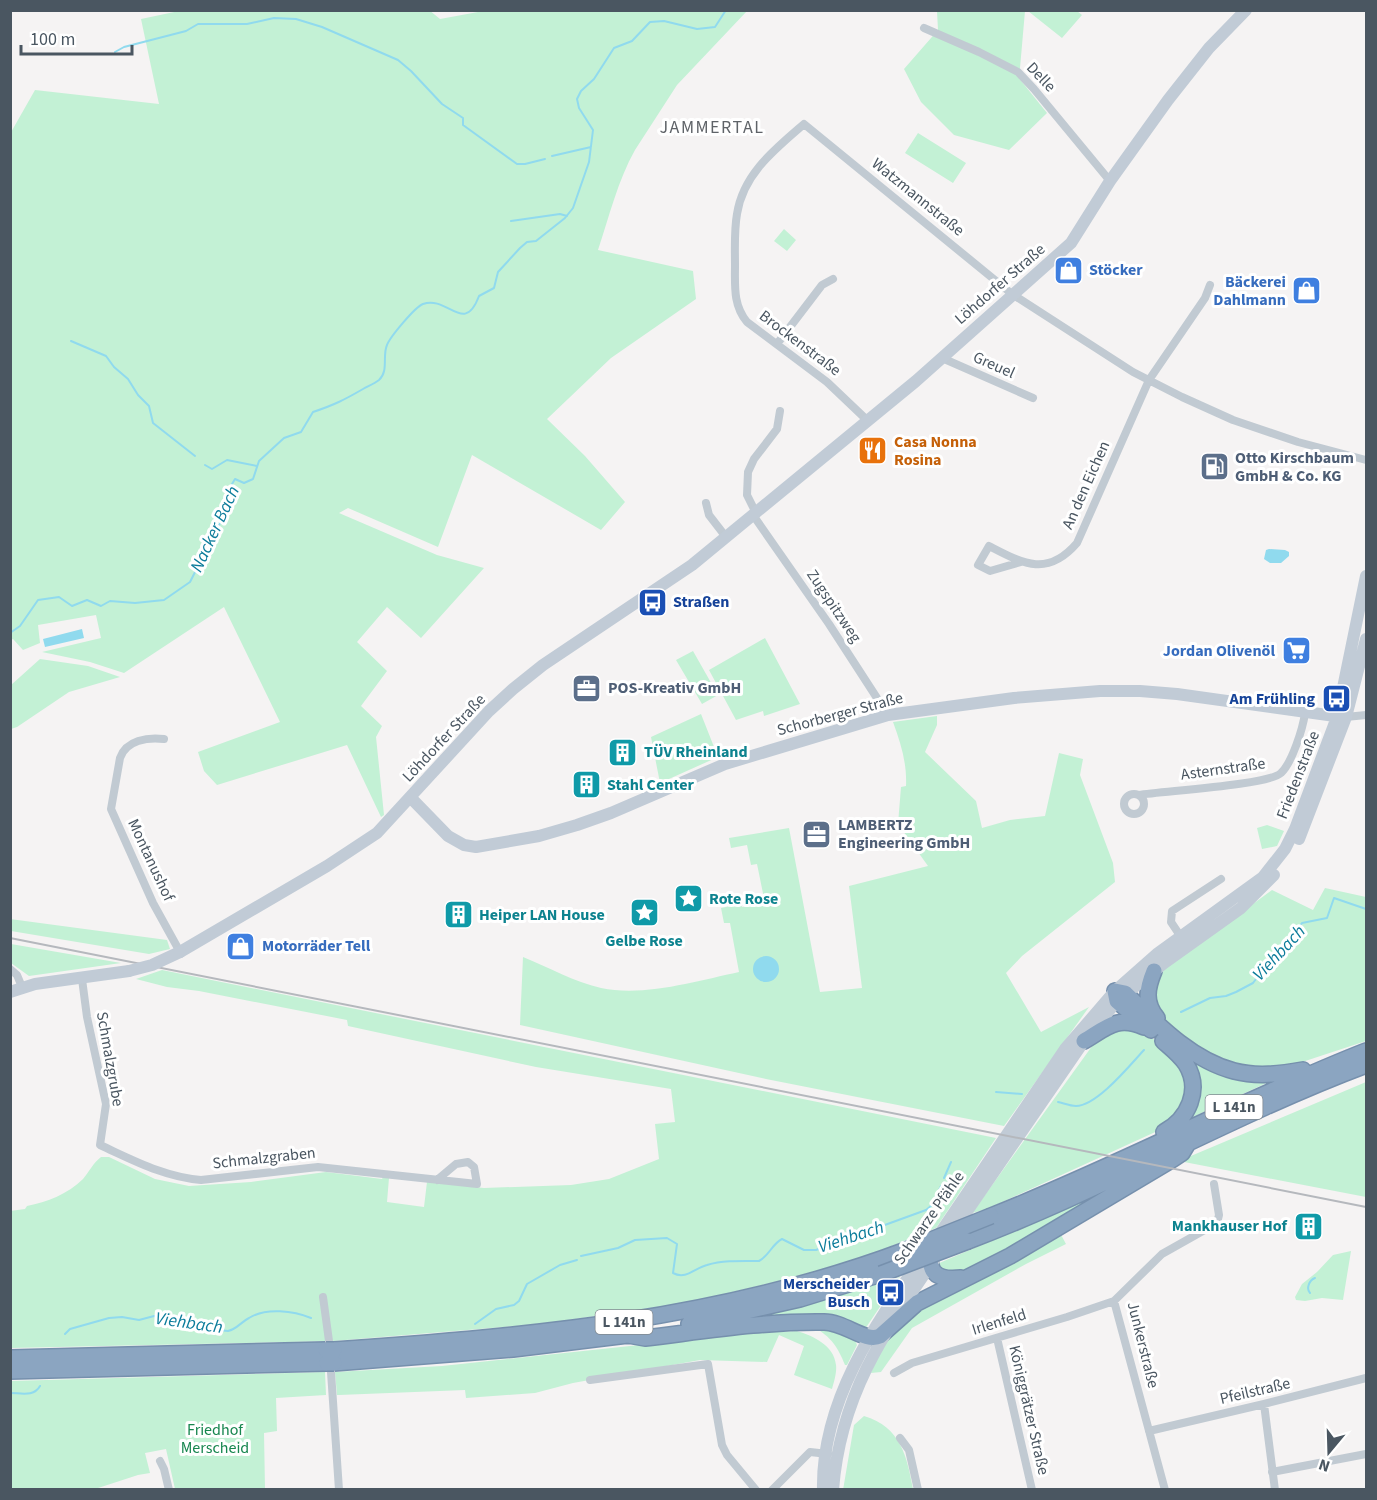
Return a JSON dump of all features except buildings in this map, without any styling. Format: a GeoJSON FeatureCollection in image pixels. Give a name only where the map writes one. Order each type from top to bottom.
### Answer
{"type":"FeatureCollection","features":[{"type":"Feature","properties":{"kind":"highway"},"geometry":{"type":"LineString","coordinates":[[1154,971],[1148,988],[1148,1000],[1154,1014],[1168,1032]]}},
{"type":"Feature","properties":{"kind":"highway"},"geometry":{"type":"LineString","coordinates":[[1119,995],[1151,1030],[1177,1053],[1185,1062],[1192,1077],[1192,1095],[1187,1111],[1177,1124],[1139,1151]]}},
{"type":"Feature","properties":{"kind":"highway"},"geometry":{"type":"LineString","coordinates":[[1119,995],[1204,1060],[1234,1072],[1274,1074],[1330,1065]]}},
{"type":"Feature","properties":{"kind":"highway"},"geometry":{"type":"LineString","coordinates":[[1084,1041],[1104,1028],[1120,1022],[1133,1022],[1151,1030]]}},
{"type":"Feature","properties":{"kind":"highway","name":"L 141n"},"geometry":{"type":"LineString","coordinates":[[10,1358],[330,1356],[545,1333],[670,1314],[782,1290],[869,1264],[1050,1192],[1330,1065],[1366,1051]]}},
{"type":"Feature","properties":{"kind":"highway","name":"L 141n"},"geometry":{"type":"LineString","coordinates":[[10,1371],[513,1349],[628,1335],[754,1310],[881,1274],[969,1241],[1072,1197],[1263,1108],[1366,1065]]}},
{"type":"Feature","properties":{"kind":"highway"},"geometry":{"type":"LineString","coordinates":[[628,1335],[645,1338],[824,1322],[842,1325],[868,1339],[880,1336],[922,1299],[970,1277],[1044,1237],[1173,1159],[1182,1153],[1188,1143]]}},
{"type":"Feature","properties":{"kind":"highway"},"geometry":{"type":"LineString","coordinates":[[933,1243],[930,1266],[935,1274],[942,1278],[970,1277]]}},
{"type":"Feature","properties":{"kind":"main road","name":"Löhdorfer Straße"},"geometry":{"type":"LineString","coordinates":[[16,989],[129,971],[152,964],[180,952],[367,841],[411,798],[489,711],[513,689],[543,665],[668,583],[755,514],[942,358],[1074,240],[1110,181],[1168,99],[1197,62],[1246,10]]}},
{"type":"Feature","properties":{"kind":"main road","name":"Friedenstraße"},"geometry":{"type":"LineString","coordinates":[[1342,717],[1366,576]]}},
{"type":"Feature","properties":{"kind":"main road","name":"Friedenstraße"},"geometry":{"type":"LineString","coordinates":[[1119,995],[1154,971],[1184,941],[1263,877],[1276,861],[1295,829],[1342,717],[1366,639]]}},
{"type":"Feature","properties":{"kind":"main road","name":"Schorberger Straße"},"geometry":{"type":"LineString","coordinates":[[411,798],[448,836],[459,843],[476,847],[539,836],[577,825],[611,813],[724,764],[888,715],[1014,698],[1100,691],[1140,691],[1342,717]]}},
{"type":"Feature","properties":{"kind":"main road","name":"Friedenstraße"},"geometry":{"type":"LineString","coordinates":[[1119,995],[1158,953],[1184,941]]}},
{"type":"Feature","properties":{"kind":"main road","name":"Schwarze Pfähle"},"geometry":{"type":"LineString","coordinates":[[823,1490],[832,1453],[849,1407],[860,1380],[889,1327],[1084,1041],[1119,995]]}},
{"type":"Feature","properties":{"kind":"main road","name":"Schwarze Pfähle"},"geometry":{"type":"LineString","coordinates":[[834,1490],[832,1426],[844,1388],[868,1339],[1065,1049],[1119,995]]}},
{"type":"Feature","properties":{"kind":"street","name":"Delle"},"geometry":{"type":"LineString","coordinates":[[924,28],[1018,72],[1110,181]]}},
{"type":"Feature","properties":{"kind":"street","name":"Watzmannstraße"},"geometry":{"type":"LineString","coordinates":[[804,124],[1012,294]]}},
{"type":"Feature","properties":{"kind":"street","name":"Brockenstraße"},"geometry":{"type":"LineString","coordinates":[[804,124],[756,170],[744,192],[737,214],[735,297],[747,322],[827,382],[868,421]]}},
{"type":"Feature","properties":{"kind":"street"},"geometry":{"type":"LineString","coordinates":[[777,344],[822,285],[833,279]]}},
{"type":"Feature","properties":{"kind":"street","name":"An den Eichen"},"geometry":{"type":"LineString","coordinates":[[1021,562],[990,571],[978,565],[988,546],[1021,562],[1040,565],[1066,555],[1077,543],[1149,380],[1205,298],[1210,285]]}},
{"type":"Feature","properties":{"kind":"street"},"geometry":{"type":"LineString","coordinates":[[1012,294],[1085,342],[1149,380],[1240,423],[1298,442],[1366,460]]}},
{"type":"Feature","properties":{"kind":"street","name":"Greuel"},"geometry":{"type":"LineString","coordinates":[[942,358],[1033,398]]}},
{"type":"Feature","properties":{"kind":"street"},"geometry":{"type":"LineString","coordinates":[[755,514],[747,495],[748,472],[754,459],[777,429],[780,411]]}},
{"type":"Feature","properties":{"kind":"street"},"geometry":{"type":"LineString","coordinates":[[706,503],[709,515],[726,537]]}},
{"type":"Feature","properties":{"kind":"street","name":"Zugspitzweg"},"geometry":{"type":"LineString","coordinates":[[755,514],[888,715]]}},
{"type":"Feature","properties":{"kind":"street","name":"Asternstraße"},"geometry":{"type":"LineString","coordinates":[[1139,795],[1246,783],[1274,777],[1280,774],[1287,763],[1305,713]]}},
{"type":"Feature","properties":{"kind":"street"},"geometry":{"type":"LineString","coordinates":[[1342,717],[1366,715]]}},
{"type":"Feature","properties":{"kind":"street","name":"Montanushof"},"geometry":{"type":"LineString","coordinates":[[164,739],[147,739],[123,750],[111,809],[153,903],[180,952]]}},
{"type":"Feature","properties":{"kind":"street"},"geometry":{"type":"LineString","coordinates":[[1184,941],[1171,922],[1172,911],[1221,879]]}},
{"type":"Feature","properties":{"kind":"street"},"geometry":{"type":"LineString","coordinates":[[10,969],[17,975],[16,989]]}},
{"type":"Feature","properties":{"kind":"street","name":"Schmalzgrube"},"geometry":{"type":"LineString","coordinates":[[82,979],[87,1017],[106,1104],[100,1145]]}},
{"type":"Feature","properties":{"kind":"street","name":"Schmalzgraben"},"geometry":{"type":"LineString","coordinates":[[100,1145],[161,1173],[186,1179],[201,1180],[318,1167],[436,1180],[477,1184],[474,1167],[468,1162],[456,1164],[436,1180]]}},
{"type":"Feature","properties":{"kind":"street","name":"Junkerstraße"},"geometry":{"type":"LineString","coordinates":[[1165,1490],[1114,1301],[1162,1254],[1217,1222],[1219,1215],[1214,1184]]}},
{"type":"Feature","properties":{"kind":"street"},"geometry":{"type":"LineString","coordinates":[[322,1297],[330,1356],[339,1490]]}},
{"type":"Feature","properties":{"kind":"street","name":"Irlenfeld"},"geometry":{"type":"LineString","coordinates":[[894,1373],[912,1363],[1114,1301]]}},
{"type":"Feature","properties":{"kind":"street","name":"Königgrätzer Straße"},"geometry":{"type":"LineString","coordinates":[[997,1338],[1032,1490]]}},
{"type":"Feature","properties":{"kind":"street"},"geometry":{"type":"LineString","coordinates":[[590,1380],[708,1364],[722,1445],[727,1455],[756,1490]]}},
{"type":"Feature","properties":{"kind":"street","name":"Pfeilstraße"},"geometry":{"type":"LineString","coordinates":[[1149,1431],[1366,1378]]}},
{"type":"Feature","properties":{"kind":"street"},"geometry":{"type":"LineString","coordinates":[[1264,1404],[1275,1490]]}},
{"type":"Feature","properties":{"kind":"street"},"geometry":{"type":"LineString","coordinates":[[900,1438],[909,1450],[918,1490]]}},
{"type":"Feature","properties":{"kind":"street"},"geometry":{"type":"LineString","coordinates":[[772,1490],[810,1452],[832,1453]]}},
{"type":"Feature","properties":{"kind":"street"},"geometry":{"type":"LineString","coordinates":[[1272,1472],[1366,1454]]}},
{"type":"Feature","properties":{"kind":"street"},"geometry":{"type":"LineString","coordinates":[[160,1461],[168,1490]]}},
{"type":"Feature","properties":{"kind":"green space"},"geometry":{"type":"Polygon","coordinates":[[[429,10],[440,19],[478,12],[478,10],[747,11],[677,85],[635,150],[619,186],[598,250],[693,271],[696,299],[611,358],[547,419],[585,456],[625,502],[601,530],[472,455],[438,547],[348,508],[339,513],[437,555],[484,568],[421,638],[387,607],[357,642],[387,671],[361,706],[382,726],[376,737],[384,815],[381,817],[347,745],[217,785],[204,771],[198,752],[280,722],[224,607],[124,673],[90,662],[42,652],[101,638],[96,615],[38,625],[40,643],[23,650],[13,639],[11,640],[10,134],[35,90],[159,104],[141,19],[179,11],[429,10]]]}},
{"type":"Feature","properties":{"kind":"green space"},"geometry":{"type":"Polygon","coordinates":[[[937,11],[1025,11],[1018,77],[1047,113],[1009,150],[954,135],[921,102],[904,69],[938,30],[937,11]]]}},
{"type":"Feature","properties":{"kind":"green space"},"geometry":{"type":"Polygon","coordinates":[[[1028,11],[1077,11],[1082,15],[1062,38],[1028,11]]]}},
{"type":"Feature","properties":{"kind":"green space"},"geometry":{"type":"Polygon","coordinates":[[[918,133],[966,163],[953,183],[905,153],[918,133]]]}},
{"type":"Feature","properties":{"kind":"green space"},"geometry":{"type":"Polygon","coordinates":[[[784,229],[796,240],[787,251],[774,241],[784,229]]]}},
{"type":"Feature","properties":{"kind":"green space"},"geometry":{"type":"Polygon","coordinates":[[[765,638],[800,704],[764,716],[763,711],[736,720],[709,670],[765,638]]]}},
{"type":"Feature","properties":{"kind":"green space"},"geometry":{"type":"Polygon","coordinates":[[[693,651],[718,695],[702,704],[676,660],[693,651]]]}},
{"type":"Feature","properties":{"kind":"green space"},"geometry":{"type":"Polygon","coordinates":[[[40,659],[88,666],[120,677],[69,692],[11,729],[11,685],[40,659]]]}},
{"type":"Feature","properties":{"kind":"green space"},"geometry":{"type":"Polygon","coordinates":[[[701,714],[718,757],[660,783],[651,737],[701,714]]]}},
{"type":"Feature","properties":{"kind":"green space"},"geometry":{"type":"Polygon","coordinates":[[[937,716],[937,725],[925,752],[976,801],[982,828],[1010,820],[1045,816],[1059,753],[1083,759],[1080,775],[1113,863],[1115,882],[1022,956],[1006,973],[1041,1032],[1089,1007],[1004,1126],[766,1079],[520,1025],[523,957],[581,982],[618,990],[635,991],[670,987],[739,972],[730,923],[724,923],[721,908],[765,903],[757,864],[751,865],[747,845],[731,848],[729,838],[789,828],[820,992],[862,988],[849,886],[928,866],[898,824],[901,787],[906,786],[906,769],[893,722],[937,716]]]}},
{"type":"Feature","properties":{"kind":"green space"},"geometry":{"type":"Polygon","coordinates":[[[1267,825],[1284,831],[1277,846],[1262,849],[1257,828],[1267,825]]]}},
{"type":"Feature","properties":{"kind":"green space"},"geometry":{"type":"Polygon","coordinates":[[[1325,888],[1366,897],[1366,1041],[1287,1067],[1262,1069],[1237,1067],[1196,1049],[1162,1020],[1151,1000],[1160,972],[1272,890],[1313,910],[1325,888]]]}},
{"type":"Feature","properties":{"kind":"green space"},"geometry":{"type":"Polygon","coordinates":[[[10,919],[167,940],[170,949],[149,954],[11,931],[10,919]]]}},
{"type":"Feature","properties":{"kind":"green space"},"geometry":{"type":"Polygon","coordinates":[[[10,944],[121,963],[29,976],[11,963],[10,944]]]}},
{"type":"Feature","properties":{"kind":"green space"},"geometry":{"type":"Polygon","coordinates":[[[162,970],[996,1138],[936,1228],[835,1266],[686,1303],[541,1324],[333,1341],[11,1348],[10,1211],[25,1209],[27,1206],[50,1200],[64,1193],[83,1179],[101,1157],[109,1157],[155,1179],[189,1186],[251,1182],[326,1172],[382,1179],[383,1177],[389,1178],[387,1202],[424,1207],[427,1182],[484,1188],[571,1185],[609,1179],[659,1159],[655,1124],[675,1122],[671,1089],[536,1067],[348,1026],[347,1020],[199,991],[167,987],[136,979],[162,970]]]}},
{"type":"Feature","properties":{"kind":"green space"},"geometry":{"type":"Polygon","coordinates":[[[1138,1027],[1169,1054],[1185,1078],[1186,1095],[1183,1103],[1164,1128],[987,1209],[972,1213],[1095,1042],[1104,1032],[1138,1027]]]}},
{"type":"Feature","properties":{"kind":"green space"},"geometry":{"type":"Polygon","coordinates":[[[1184,1050],[1282,1076],[1184,1121],[1195,1074],[1184,1050]]]}},
{"type":"Feature","properties":{"kind":"green space"},"geometry":{"type":"Polygon","coordinates":[[[1366,1082],[1366,1197],[1179,1161],[1366,1082]]]}},
{"type":"Feature","properties":{"kind":"green space"},"geometry":{"type":"Polygon","coordinates":[[[1123,1184],[961,1274],[944,1274],[937,1264],[1123,1184]]]}},
{"type":"Feature","properties":{"kind":"green space"},"geometry":{"type":"Polygon","coordinates":[[[1059,1231],[1066,1244],[912,1328],[881,1372],[871,1373],[881,1347],[901,1320],[1059,1231]]]}},
{"type":"Feature","properties":{"kind":"green space"},"geometry":{"type":"Polygon","coordinates":[[[1351,1251],[1343,1300],[1322,1298],[1296,1300],[1295,1297],[1302,1284],[1333,1255],[1351,1251]]]}},
{"type":"Feature","properties":{"kind":"green space"},"geometry":{"type":"Polygon","coordinates":[[[900,1277],[865,1329],[839,1319],[731,1325],[852,1292],[900,1277]]]}},
{"type":"Feature","properties":{"kind":"green space"},"geometry":{"type":"Polygon","coordinates":[[[814,1327],[832,1327],[854,1338],[857,1345],[847,1365],[833,1343],[814,1327]]]}},
{"type":"Feature","properties":{"kind":"green space"},"geometry":{"type":"Polygon","coordinates":[[[797,1331],[822,1342],[831,1352],[836,1368],[832,1389],[794,1375],[804,1346],[779,1335],[767,1362],[700,1360],[573,1383],[535,1393],[466,1398],[465,1390],[337,1395],[335,1372],[442,1366],[752,1333],[797,1331]]]}},
{"type":"Feature","properties":{"kind":"green space","name":"Friedhof Merscheid"},"geometry":{"type":"Polygon","coordinates":[[[325,1372],[326,1395],[276,1398],[277,1431],[264,1433],[265,1489],[175,1489],[166,1449],[145,1453],[150,1473],[95,1489],[11,1489],[11,1381],[325,1372]]]}},
{"type":"Feature","properties":{"kind":"green space"},"geometry":{"type":"Polygon","coordinates":[[[864,1416],[876,1421],[894,1435],[905,1455],[913,1489],[843,1490],[854,1425],[864,1416]]]}},
{"type":"Feature","properties":{"kind":"water"},"geometry":{"type":"Polygon","coordinates":[[[1266,550],[1285,550],[1289,552],[1289,556],[1281,563],[1270,563],[1264,559],[1266,550]]]}},
{"type":"Feature","properties":{"kind":"water"},"geometry":{"type":"Polygon","coordinates":[[[82,629],[84,638],[45,647],[43,639],[82,629]]]}},
{"type":"Feature","properties":{"kind":"water"},"geometry":{"type":"Polygon","coordinates":[[[766,956],[775,960],[779,969],[775,978],[766,982],[757,978],[753,969],[757,960],[766,956]]]}},
{"type":"Feature","properties":{"kind":"waterway","name":"Nacker Bach"},"geometry":{"type":"LineString","coordinates":[[10,633],[20,626],[38,600],[59,597],[72,606],[87,600],[101,606],[110,601],[135,603],[164,600],[190,582],[223,517],[229,489],[235,479],[244,483],[253,479],[259,461],[284,438],[301,432],[313,412],[339,402],[379,380],[384,372],[389,341],[419,306],[432,303],[461,314],[467,313],[479,296],[494,288],[498,272],[520,248],[527,242],[536,241],[565,218],[573,208],[589,162],[593,130],[579,108],[577,99],[581,91],[594,79],[614,48],[632,41],[650,22],[664,21],[697,29],[715,27],[726,10]]}},
{"type":"Feature","properties":{"kind":"waterway"},"geometry":{"type":"LineString","coordinates":[[115,52],[124,47],[186,31],[198,24],[247,24],[274,18],[296,19],[322,27],[398,60],[442,104],[463,118],[463,125],[517,164],[545,159]]}},
{"type":"Feature","properties":{"kind":"waterway"},"geometry":{"type":"LineString","coordinates":[[552,156],[591,147]]}},
{"type":"Feature","properties":{"kind":"waterway"},"geometry":{"type":"LineString","coordinates":[[511,221],[560,214],[567,216]]}},
{"type":"Feature","properties":{"kind":"waterway"},"geometry":{"type":"LineString","coordinates":[[71,341],[106,356],[149,406],[153,423],[195,456]]}},
{"type":"Feature","properties":{"kind":"waterway"},"geometry":{"type":"LineString","coordinates":[[205,465],[212,469],[227,460],[257,466]]}},
{"type":"Feature","properties":{"kind":"waterway","name":"Viehbach"},"geometry":{"type":"LineString","coordinates":[[1181,1012],[1210,998],[1226,996],[1253,983],[1267,964],[1286,949],[1302,923],[1327,918],[1334,898],[1366,909]]}},
{"type":"Feature","properties":{"kind":"waterway","name":"Viehbach"},"geometry":{"type":"LineString","coordinates":[[1058,1102],[1076,1106],[1094,1099],[1113,1084],[1144,1050]]}},
{"type":"Feature","properties":{"kind":"waterway","name":"Viehbach"},"geometry":{"type":"LineString","coordinates":[[996,1092],[1022,1094]]}},
{"type":"Feature","properties":{"kind":"waterway","name":"Viehbach"},"geometry":{"type":"LineString","coordinates":[[944,1178],[951,1162]]}},
{"type":"Feature","properties":{"kind":"waterway","name":"Viehbach"},"geometry":{"type":"LineString","coordinates":[[581,1256],[618,1248],[635,1240],[667,1238],[677,1244],[673,1273],[682,1275],[713,1263],[759,1261],[782,1239],[804,1250],[816,1250],[926,1210],[931,1206],[941,1186]]}},
{"type":"Feature","properties":{"kind":"waterway","name":"Viehbach"},"geometry":{"type":"LineString","coordinates":[[475,1324],[496,1309],[514,1305],[519,1301],[527,1284],[560,1265],[577,1260]]}},
{"type":"Feature","properties":{"kind":"waterway"},"geometry":{"type":"LineString","coordinates":[[1310,1293],[1309,1285],[1315,1278]]}},
{"type":"Feature","properties":{"kind":"waterway","name":"Viehbach"},"geometry":{"type":"LineString","coordinates":[[65,1334],[70,1329],[109,1318],[122,1317],[139,1320],[154,1316],[166,1322],[188,1327],[228,1331],[263,1312],[288,1312],[311,1318]]}},
{"type":"Feature","properties":{"kind":"waterway","name":"Viehbach"},"geometry":{"type":"LineString","coordinates":[[10,1393],[31,1393],[40,1386]]}},
{"type":"Feature","properties":{"kind":"railway"},"geometry":{"type":"LineString","coordinates":[[10,938],[1366,1207]]}},
{"type":"Feature","properties":{"kind":"place","name":"Stöcker"},"geometry":{"type":"Point","coordinates":[1068,270]}},
{"type":"Feature","properties":{"kind":"place","name":"Bäckerei Dahlmann"},"geometry":{"type":"Point","coordinates":[1307,291]}},
{"type":"Feature","properties":{"kind":"place","name":"Casa Nonna Rosina"},"geometry":{"type":"Point","coordinates":[873,451]}},
{"type":"Feature","properties":{"kind":"place","name":"Otto Kirschbaum GmbH & Co. KG"},"geometry":{"type":"Point","coordinates":[1214,467]}},
{"type":"Feature","properties":{"kind":"place","name":"Straßen"},"geometry":{"type":"Point","coordinates":[652,602]}},
{"type":"Feature","properties":{"kind":"place","name":"Jordan Olivenöl"},"geometry":{"type":"Point","coordinates":[1296,651]}},
{"type":"Feature","properties":{"kind":"place","name":"POS-Kreativ GmbH"},"geometry":{"type":"Point","coordinates":[587,688]}},
{"type":"Feature","properties":{"kind":"place","name":"Am Frühling"},"geometry":{"type":"Point","coordinates":[1336,699]}},
{"type":"Feature","properties":{"kind":"place","name":"TÜV Rheinland"},"geometry":{"type":"Point","coordinates":[623,752]}},
{"type":"Feature","properties":{"kind":"place","name":"Stahl Center"},"geometry":{"type":"Point","coordinates":[586,785]}},
{"type":"Feature","properties":{"kind":"place","name":"LAMBERTZ Engineering GmbH"},"geometry":{"type":"Point","coordinates":[817,834]}},
{"type":"Feature","properties":{"kind":"place","name":"Rote Rose"},"geometry":{"type":"Point","coordinates":[688,899]}},
{"type":"Feature","properties":{"kind":"place","name":"Gelbe Rose"},"geometry":{"type":"Point","coordinates":[644,913]}},
{"type":"Feature","properties":{"kind":"place","name":"Heiper LAN House"},"geometry":{"type":"Point","coordinates":[458,915]}},
{"type":"Feature","properties":{"kind":"place","name":"Motorräder Tell"},"geometry":{"type":"Point","coordinates":[241,946]}},
{"type":"Feature","properties":{"kind":"place","name":"Mankhauser Hof"},"geometry":{"type":"Point","coordinates":[1308,1226]}},
{"type":"Feature","properties":{"kind":"place","name":"Merscheider Busch"},"geometry":{"type":"Point","coordinates":[891,1293]}},
{"type":"Feature","properties":{"kind":"district","name":"JAMMERTAL"},"geometry":{"type":"Point","coordinates":[712,127]}}]}
